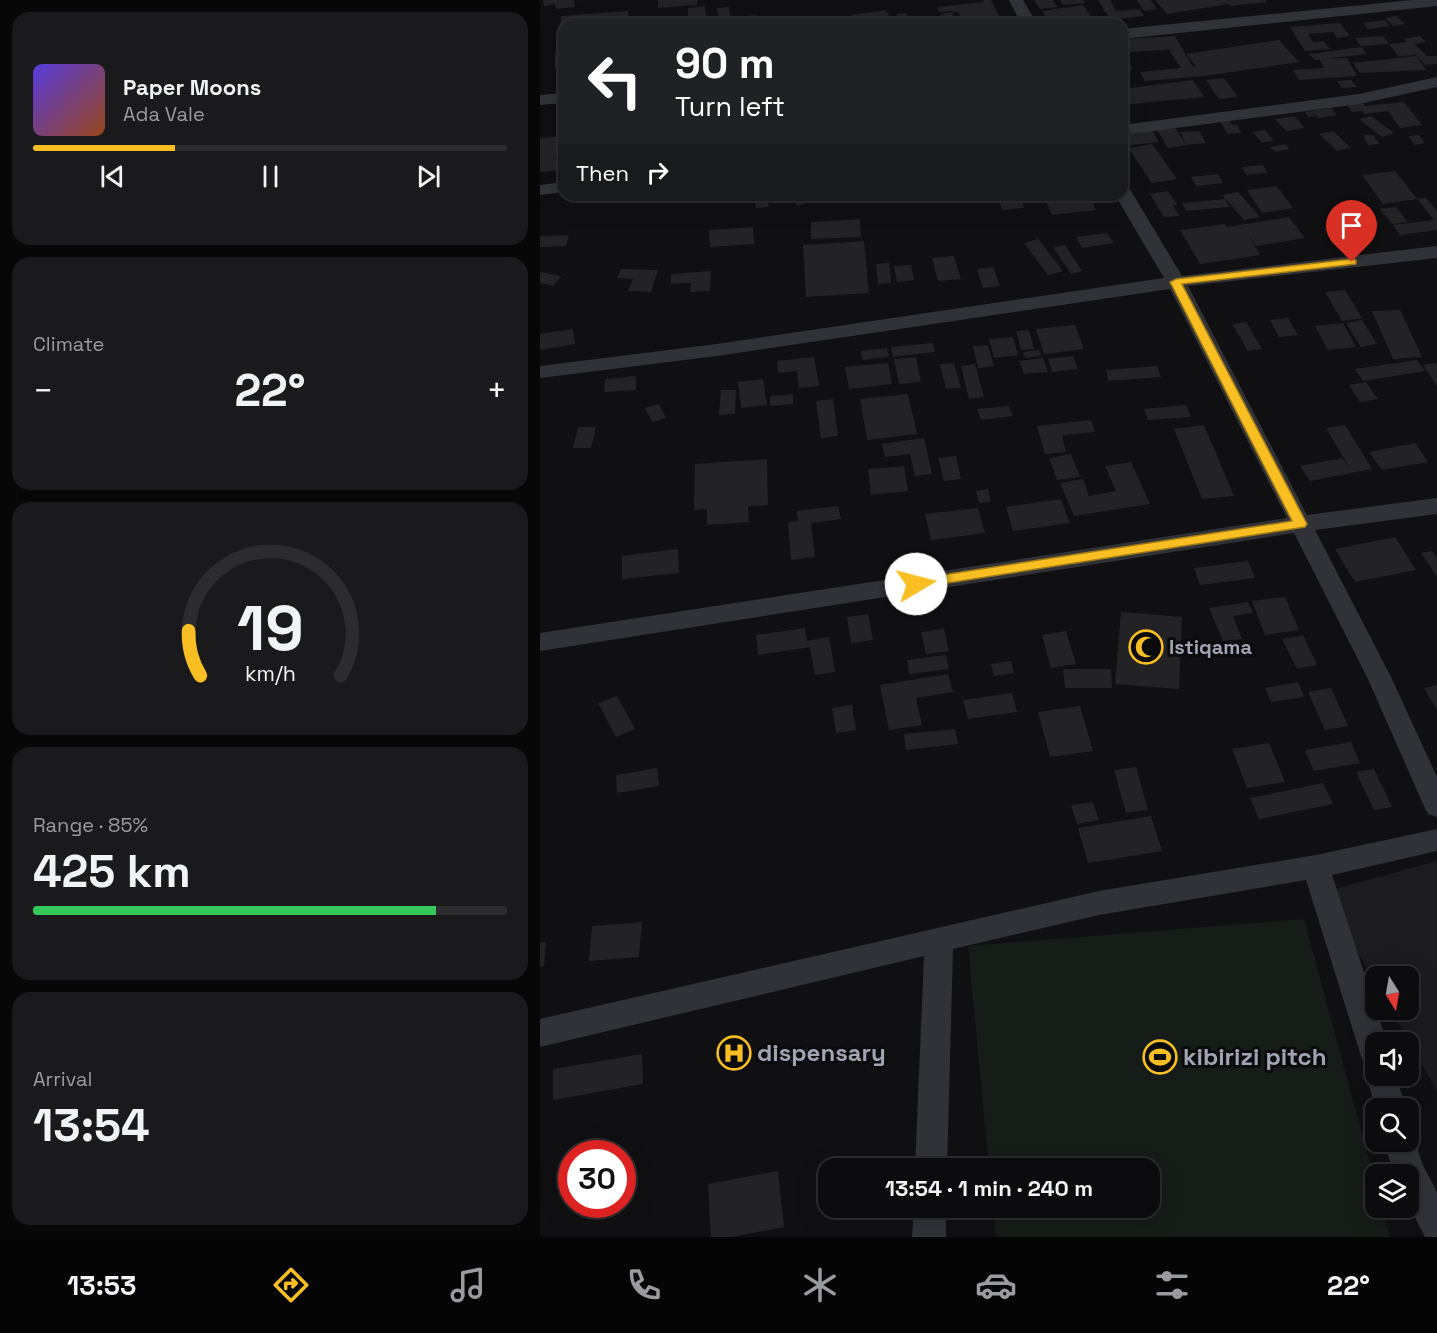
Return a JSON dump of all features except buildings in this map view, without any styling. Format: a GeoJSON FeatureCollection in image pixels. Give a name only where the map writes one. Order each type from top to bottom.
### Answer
{"type":"FeatureCollection","features":[{"type":"Feature","properties":{"kind":"street"},"geometry":{"type":"LineString","coordinates":[[1016,0],[1026,18]]}},
{"type":"Feature","properties":{"kind":"street"},"geometry":{"type":"LineString","coordinates":[[1128,33],[1437,2]]}},
{"type":"Feature","properties":{"kind":"street"},"geometry":{"type":"LineString","coordinates":[[1128,129],[1359,99],[1437,82]]}},
{"type":"Feature","properties":{"kind":"street"},"geometry":{"type":"LineString","coordinates":[[540,100],[558,98]]}},
{"type":"Feature","properties":{"kind":"street"},"geometry":{"type":"LineString","coordinates":[[540,190],[558,188]]}},
{"type":"Feature","properties":{"kind":"street"},"geometry":{"type":"LineString","coordinates":[[1128,201],[1176,282],[1379,677],[1437,806]]}},
{"type":"Feature","properties":{"kind":"street"},"geometry":{"type":"LineString","coordinates":[[540,372],[706,352],[1176,282],[1437,252]]}},
{"type":"Feature","properties":{"kind":"street"},"geometry":{"type":"LineString","coordinates":[[540,642],[1300,524],[1437,506]]}},
{"type":"Feature","properties":{"kind":"street"},"geometry":{"type":"LineString","coordinates":[[540,1033],[716,994],[939,939],[1099,903],[1316,867],[1437,840]]}},
{"type":"Feature","properties":{"kind":"street"},"geometry":{"type":"LineString","coordinates":[[1316,867],[1368,1032]]}},
{"type":"Feature","properties":{"kind":"street"},"geometry":{"type":"LineString","coordinates":[[932,1158],[939,939]]}},
{"type":"Feature","properties":{"kind":"street"},"geometry":{"type":"LineString","coordinates":[[1403,1152],[1408,1170],[1437,1225]]}},
{"type":"Feature","properties":{"kind":"street"},"geometry":{"type":"LineString","coordinates":[[929,1237],[930,1218]]}},
{"type":"Feature","properties":{"kind":"shaded area"},"geometry":{"type":"Polygon","coordinates":[[[1437,861],[1437,1091],[1419,1059],[1419,1032],[1403,1032],[1397,1020],[1419,1020],[1419,966],[1365,966],[1324,892],[1437,861]]]}},
{"type":"Feature","properties":{"kind":"shaded area","name":"kibirizi pitch"},"geometry":{"type":"Polygon","coordinates":[[[1304,919],[1365,1152],[1370,1164],[1365,1164],[1365,1218],[1385,1218],[1390,1237],[996,1237],[994,1218],[1160,1218],[1160,1158],[988,1158],[968,946],[1304,919]]]}},
{"type":"Feature","properties":{"kind":"place","name":"Istiqama"},"geometry":{"type":"Point","coordinates":[1146,647]}},
{"type":"Feature","properties":{"kind":"place","name":"dispensary"},"geometry":{"type":"Point","coordinates":[734,1053]}},
{"type":"Feature","properties":{"kind":"place","name":"kibirizi pitch"},"geometry":{"type":"Point","coordinates":[1160,1057]}},
{"type":"Feature","properties":{"kind":"route"},"geometry":{"type":"LineString","coordinates":[[916,584],[1300,524],[1176,282],[1352,262]]}}]}
